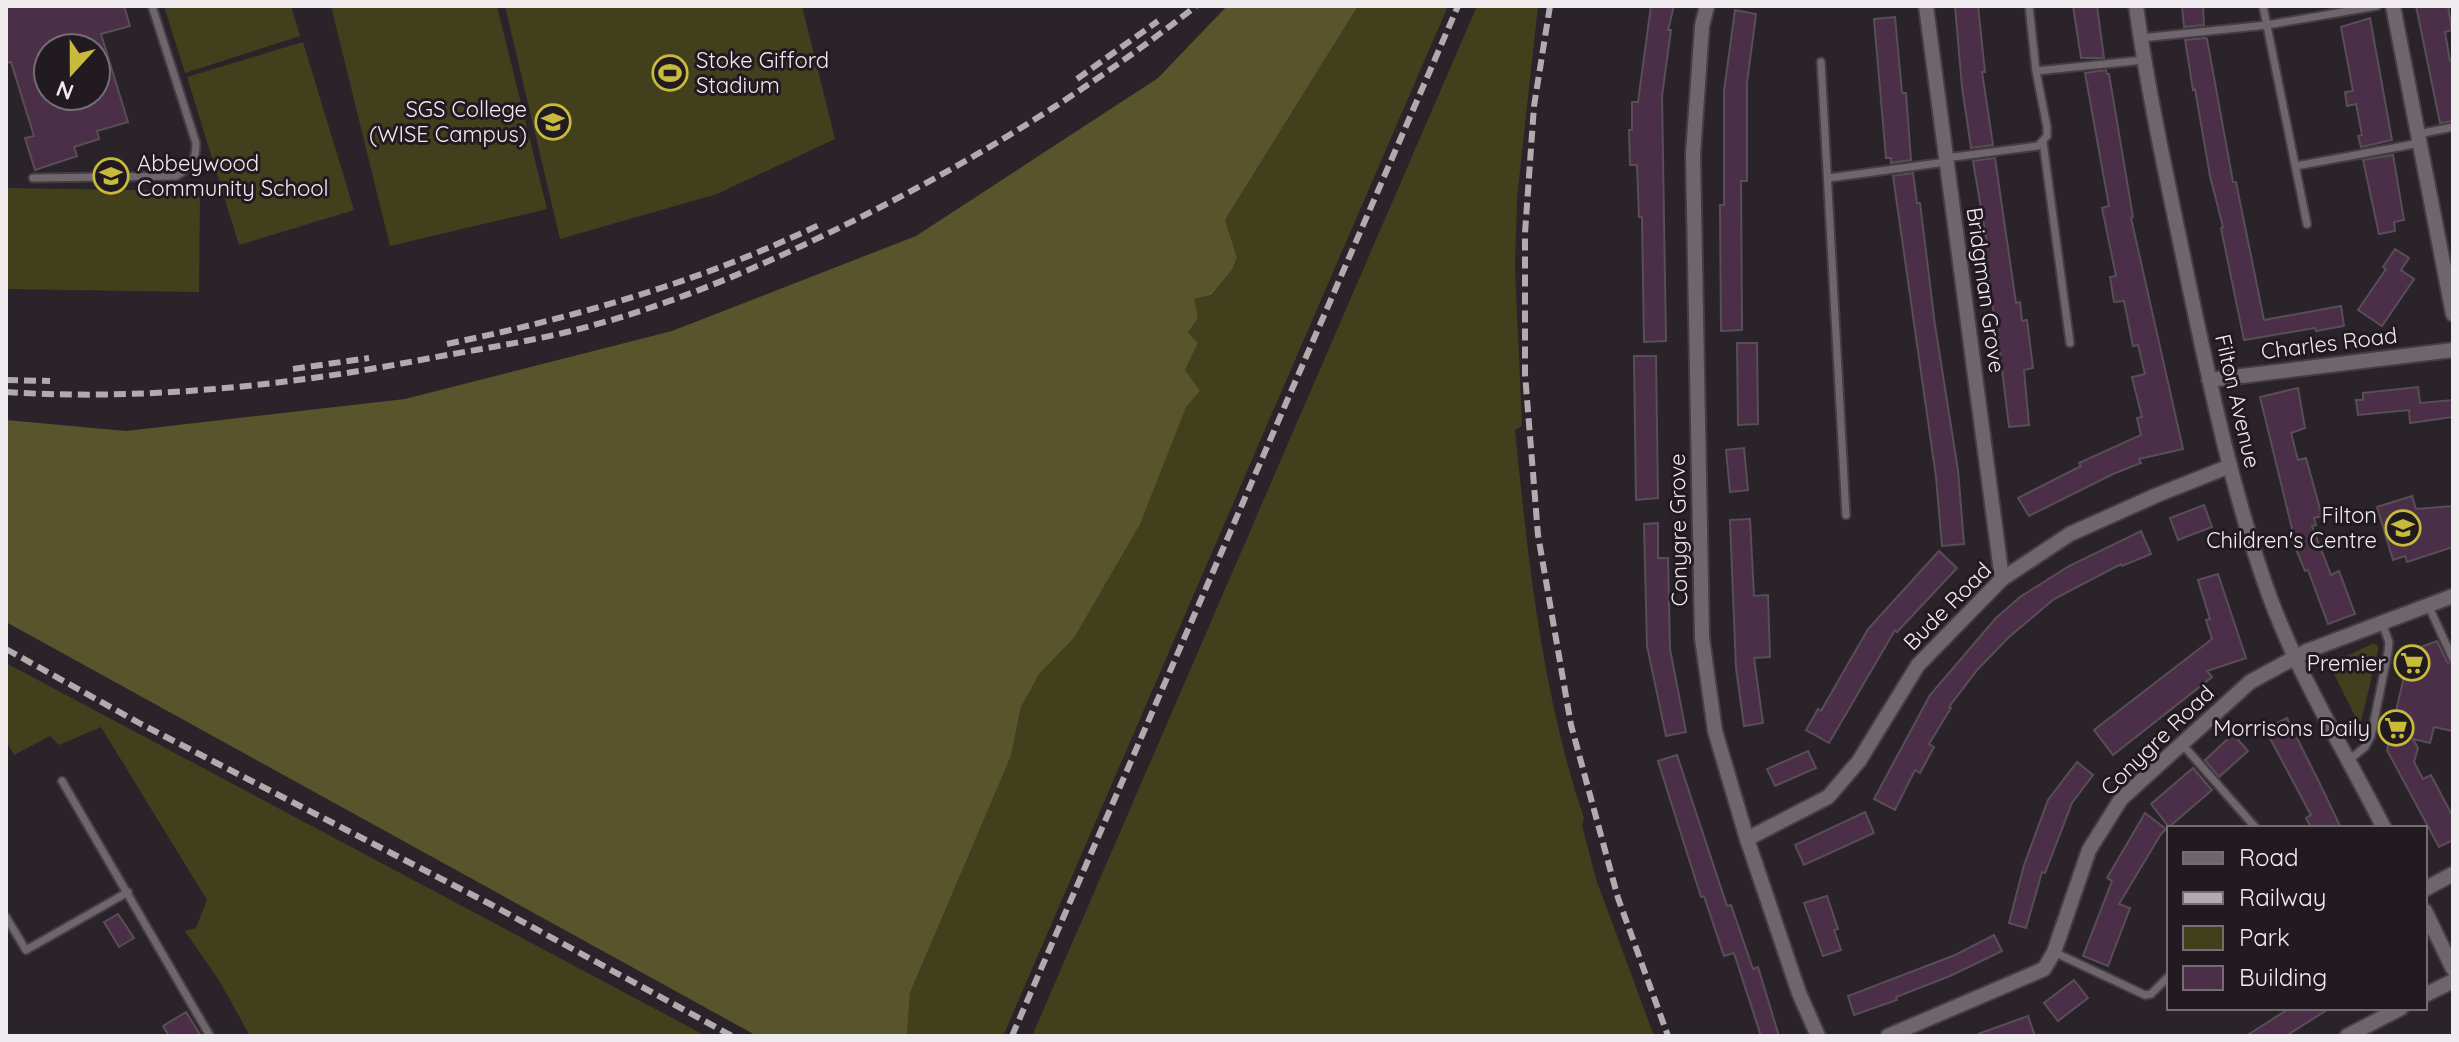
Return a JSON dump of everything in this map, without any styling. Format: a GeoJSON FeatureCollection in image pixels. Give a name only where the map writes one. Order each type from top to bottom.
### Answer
{"type":"FeatureCollection","features":[{"type":"Feature","properties":{"kind":"street","name":"Conygre Grove"},"geometry":{"type":"LineString","coordinates":[[1707,6],[1702,26],[1693,154],[1702,638],[1715,731],[1747,839],[1799,993],[1818,1036]]}},
{"type":"Feature","properties":{"kind":"street","name":"Bridgman Grove"},"geometry":{"type":"LineString","coordinates":[[1926,6],[2002,579]]}},
{"type":"Feature","properties":{"kind":"street","name":"Filton Avenue"},"geometry":{"type":"LineString","coordinates":[[2136,6],[2144,60],[2209,380],[2230,466],[2270,597],[2315,699],[2383,826]]}},
{"type":"Feature","properties":{"kind":"street"},"geometry":{"type":"LineString","coordinates":[[2393,6],[2419,138],[2447,255],[2453,314]]}},
{"type":"Feature","properties":{"kind":"street","name":"Charles Road"},"geometry":{"type":"LineString","coordinates":[[2209,380],[2453,350]]}},
{"type":"Feature","properties":{"kind":"street","name":"Bude Road"},"geometry":{"type":"LineString","coordinates":[[1747,839],[1828,797],[1859,761],[1918,665],[2002,579],[2070,534],[2230,466]]}},
{"type":"Feature","properties":{"kind":"street","name":"Conygre Road"},"geometry":{"type":"LineString","coordinates":[[1888,1036],[2044,969],[2054,952],[2089,850],[2121,799],[2250,682],[2296,657],[2453,596]]}},
{"type":"Feature","properties":{"kind":"street"},"geometry":{"type":"LineString","coordinates":[[2427,888],[2453,874]]}},
{"type":"Feature","properties":{"kind":"street"},"geometry":{"type":"LineString","coordinates":[[2427,915],[2453,969]]}},
{"type":"Feature","properties":{"kind":"street"},"geometry":{"type":"LineString","coordinates":[[2427,994],[2453,981]]}},
{"type":"Feature","properties":{"kind":"street"},"geometry":{"type":"LineString","coordinates":[[2347,1036],[2397,1010]]}},
{"type":"Feature","properties":{"kind":"lane"},"geometry":{"type":"LineString","coordinates":[[33,178],[176,176],[189,169],[196,157],[196,143],[152,6]]}},
{"type":"Feature","properties":{"kind":"lane"},"geometry":{"type":"LineString","coordinates":[[2029,6],[2036,71],[2047,127],[2043,142],[2070,343]]}},
{"type":"Feature","properties":{"kind":"lane"},"geometry":{"type":"LineString","coordinates":[[2263,6],[2307,224]]}},
{"type":"Feature","properties":{"kind":"lane"},"geometry":{"type":"LineString","coordinates":[[2141,38],[2267,25],[2377,6]]}},
{"type":"Feature","properties":{"kind":"lane"},"geometry":{"type":"LineString","coordinates":[[2036,71],[2144,60]]}},
{"type":"Feature","properties":{"kind":"lane"},"geometry":{"type":"LineString","coordinates":[[1821,62],[1846,515]]}},
{"type":"Feature","properties":{"kind":"lane"},"geometry":{"type":"LineString","coordinates":[[2296,166],[2419,138],[2453,127]]}},
{"type":"Feature","properties":{"kind":"lane"},"geometry":{"type":"LineString","coordinates":[[1829,178],[2038,146],[2043,142]]}},
{"type":"Feature","properties":{"kind":"lane"},"geometry":{"type":"LineString","coordinates":[[2428,605],[2453,659]]}},
{"type":"Feature","properties":{"kind":"lane"},"geometry":{"type":"LineString","coordinates":[[2349,760],[2365,747],[2371,736],[2389,642],[2382,623]]}},
{"type":"Feature","properties":{"kind":"lane"},"geometry":{"type":"LineString","coordinates":[[2182,744],[2254,826]]}},
{"type":"Feature","properties":{"kind":"lane"},"geometry":{"type":"LineString","coordinates":[[62,781],[210,1036]]}},
{"type":"Feature","properties":{"kind":"lane"},"geometry":{"type":"LineString","coordinates":[[6,917],[26,950],[128,892]]}},
{"type":"Feature","properties":{"kind":"lane"},"geometry":{"type":"LineString","coordinates":[[2054,952],[2145,995],[2151,994],[2167,978]]}},
{"type":"Feature","properties":{"kind":"green space"},"geometry":{"type":"Polygon","coordinates":[[[164,6],[291,6],[300,36],[185,73],[164,6]]]}},
{"type":"Feature","properties":{"kind":"green space"},"geometry":{"type":"Polygon","coordinates":[[[331,6],[497,6],[547,209],[390,246],[331,6]]]}},
{"type":"Feature","properties":{"kind":"green space","name":"Stoke Gifford Stadium"},"geometry":{"type":"Polygon","coordinates":[[[505,6],[802,6],[835,139],[717,194],[560,239],[505,6]]]}},
{"type":"Feature","properties":{"kind":"green space"},"geometry":{"type":"Polygon","coordinates":[[[1358,6],[1448,6],[1003,1036],[907,1036],[910,993],[1011,756],[1021,707],[1038,674],[1074,638],[1186,407],[1199,391],[1185,370],[1198,343],[1188,332],[1194,299],[1213,295],[1237,259],[1225,220],[1358,6]]]}},
{"type":"Feature","properties":{"kind":"green space"},"geometry":{"type":"Polygon","coordinates":[[[1477,6],[1538,6],[1517,198],[1515,268],[1522,426],[1515,430],[1525,528],[1547,675],[1584,818],[1582,825],[1596,879],[1654,1036],[1032,1036],[1477,6]]]}},
{"type":"Feature","properties":{"kind":"green space"},"geometry":{"type":"Polygon","coordinates":[[[303,42],[354,210],[239,245],[187,77],[303,42]]]}},
{"type":"Feature","properties":{"kind":"green space"},"geometry":{"type":"Polygon","coordinates":[[[6,188],[200,191],[199,292],[6,289],[6,188]]]}},
{"type":"Feature","properties":{"kind":"green space"},"geometry":{"type":"Polygon","coordinates":[[[2374,643],[2378,650],[2360,726],[2333,672],[2338,660],[2374,643]]]}},
{"type":"Feature","properties":{"kind":"green space"},"geometry":{"type":"Polygon","coordinates":[[[6,663],[706,1036],[250,1036],[220,982],[185,931],[196,928],[207,900],[101,727],[59,745],[50,736],[14,755],[6,741],[6,663]]]}},
{"type":"Feature","properties":{"kind":"shaded area"},"geometry":{"type":"Polygon","coordinates":[[[1227,6],[1358,6],[1225,220],[1237,258],[1232,270],[1212,295],[1194,299],[1198,318],[1188,332],[1198,343],[1185,370],[1200,391],[1186,407],[1140,524],[1074,638],[1039,674],[1021,707],[1011,756],[910,993],[907,1036],[757,1036],[6,622],[6,420],[126,431],[405,399],[672,331],[916,236],[1158,78],[1227,6]]]}},
{"type":"Feature","properties":{"kind":"building","name":"Abbeywood Community School"},"geometry":{"type":"Polygon","coordinates":[[[6,6],[124,6],[130,26],[108,32],[32,32],[32,112],[112,112],[112,70],[128,122],[97,131],[99,139],[74,147],[77,156],[35,170],[25,138],[34,136],[11,62],[6,63],[6,6]]]}},
{"type":"Feature","properties":{"kind":"building"},"geometry":{"type":"Polygon","coordinates":[[[1651,6],[1674,6],[1668,30],[1671,30],[1662,96],[1666,341],[1644,342],[1642,217],[1639,217],[1637,165],[1630,165],[1629,130],[1632,130],[1632,102],[1638,102],[1651,6]]]}},
{"type":"Feature","properties":{"kind":"building"},"geometry":{"type":"Polygon","coordinates":[[[1955,6],[1978,6],[1985,72],[1982,72],[1993,145],[1971,148],[1955,6]]]}},
{"type":"Feature","properties":{"kind":"building"},"geometry":{"type":"Polygon","coordinates":[[[2073,6],[2097,6],[2104,58],[2081,58],[2073,6]]]}},
{"type":"Feature","properties":{"kind":"building"},"geometry":{"type":"Polygon","coordinates":[[[2182,6],[2203,6],[2204,25],[2184,27],[2182,6]]]}},
{"type":"Feature","properties":{"kind":"building"},"geometry":{"type":"Polygon","coordinates":[[[2416,6],[2448,6],[2452,30],[2445,32],[2450,61],[2453,60],[2453,121],[2440,123],[2416,6]]]}},
{"type":"Feature","properties":{"kind":"building"},"geometry":{"type":"Polygon","coordinates":[[[1735,10],[1756,14],[1747,83],[1747,181],[1741,181],[1742,330],[1721,331],[1720,205],[1724,205],[1724,91],[1735,10]]]}},
{"type":"Feature","properties":{"kind":"building"},"geometry":{"type":"Polygon","coordinates":[[[1895,17],[1902,93],[1906,93],[1911,160],[1891,163],[1891,158],[1886,158],[1874,19],[1895,17]]]}},
{"type":"Feature","properties":{"kind":"building"},"geometry":{"type":"Polygon","coordinates":[[[2370,18],[2392,140],[2361,147],[2356,104],[2347,106],[2345,92],[2353,91],[2341,27],[2370,18]]]}},
{"type":"Feature","properties":{"kind":"building"},"geometry":{"type":"Polygon","coordinates":[[[2205,38],[2264,320],[2341,306],[2344,326],[2244,340],[2185,40],[2205,38]]]}},
{"type":"Feature","properties":{"kind":"building"},"geometry":{"type":"Polygon","coordinates":[[[2106,70],[2131,218],[2183,449],[2139,459],[2141,463],[2029,516],[2018,498],[2081,466],[2079,463],[2141,435],[2137,418],[2142,417],[2132,377],[2145,374],[2138,345],[2133,346],[2124,301],[2114,302],[2110,277],[2116,276],[2102,208],[2109,206],[2085,73],[2106,70]]]}},
{"type":"Feature","properties":{"kind":"building"},"geometry":{"type":"Polygon","coordinates":[[[2393,155],[2404,220],[2394,222],[2395,231],[2379,234],[2363,160],[2393,155]]]}},
{"type":"Feature","properties":{"kind":"building"},"geometry":{"type":"Polygon","coordinates":[[[1995,158],[2016,303],[2020,302],[2022,321],[2027,320],[2033,368],[2024,370],[2029,425],[2009,427],[1982,239],[1986,238],[1973,161],[1995,158]]]}},
{"type":"Feature","properties":{"kind":"building"},"geometry":{"type":"Polygon","coordinates":[[[1913,173],[1917,203],[1920,203],[1958,470],[1964,544],[1942,546],[1936,477],[1893,176],[1913,173]]]}},
{"type":"Feature","properties":{"kind":"building"},"geometry":{"type":"Polygon","coordinates":[[[2395,249],[2409,258],[2401,270],[2414,279],[2382,326],[2358,310],[2386,269],[2383,267],[2395,249]]]}},
{"type":"Feature","properties":{"kind":"building"},"geometry":{"type":"Polygon","coordinates":[[[1737,343],[1757,343],[1758,424],[1738,425],[1737,343]]]}},
{"type":"Feature","properties":{"kind":"building"},"geometry":{"type":"Polygon","coordinates":[[[1634,356],[1656,356],[1658,498],[1636,500],[1634,356]]]}},
{"type":"Feature","properties":{"kind":"building"},"geometry":{"type":"Polygon","coordinates":[[[2418,387],[2420,403],[2453,400],[2453,417],[2410,423],[2409,410],[2358,415],[2356,400],[2363,400],[2363,393],[2418,387]]]}},
{"type":"Feature","properties":{"kind":"building"},"geometry":{"type":"Polygon","coordinates":[[[2298,388],[2305,428],[2291,433],[2298,460],[2306,458],[2322,516],[2314,518],[2316,525],[2312,526],[2331,575],[2339,571],[2355,614],[2328,624],[2308,570],[2305,571],[2293,542],[2260,397],[2298,388]]]}},
{"type":"Feature","properties":{"kind":"building"},"geometry":{"type":"Polygon","coordinates":[[[1744,448],[1748,490],[1730,492],[1726,450],[1744,448]]]}},
{"type":"Feature","properties":{"kind":"building","name":"Filton Children's Centre"},"geometry":{"type":"Polygon","coordinates":[[[2412,496],[2416,509],[2453,506],[2453,547],[2407,562],[2405,556],[2393,560],[2377,507],[2412,496]]]}},
{"type":"Feature","properties":{"kind":"building"},"geometry":{"type":"Polygon","coordinates":[[[2204,505],[2212,527],[2178,540],[2170,518],[2204,505]]]}},
{"type":"Feature","properties":{"kind":"building"},"geometry":{"type":"Polygon","coordinates":[[[1750,519],[1754,596],[1768,595],[1770,657],[1754,658],[1763,723],[1744,726],[1736,668],[1730,520],[1750,519]]]}},
{"type":"Feature","properties":{"kind":"building"},"geometry":{"type":"Polygon","coordinates":[[[1658,523],[1658,558],[1668,558],[1670,649],[1686,732],[1666,736],[1647,646],[1644,524],[1658,523]]]}},
{"type":"Feature","properties":{"kind":"building"},"geometry":{"type":"Polygon","coordinates":[[[2141,531],[2151,554],[2121,564],[2054,599],[2009,637],[1978,669],[1949,707],[1929,744],[1934,747],[1920,773],[1915,770],[1895,810],[1874,799],[1930,695],[1996,618],[2020,597],[2069,566],[2141,531]]]}},
{"type":"Feature","properties":{"kind":"building"},"geometry":{"type":"Polygon","coordinates":[[[1939,551],[1957,568],[1897,632],[1895,630],[1829,743],[1806,730],[1818,709],[1821,711],[1868,629],[1939,551]]]}},
{"type":"Feature","properties":{"kind":"building"},"geometry":{"type":"Polygon","coordinates":[[[2218,574],[2246,658],[2207,671],[2212,677],[2113,755],[2094,730],[2212,639],[2206,620],[2210,619],[2198,580],[2218,574]]]}},
{"type":"Feature","properties":{"kind":"building"},"geometry":{"type":"Polygon","coordinates":[[[2437,641],[2447,662],[2453,665],[2453,731],[2434,727],[2430,743],[2413,739],[2418,748],[2414,762],[2423,779],[2431,775],[2453,817],[2453,840],[2439,847],[2387,750],[2410,651],[2437,641]]]}},
{"type":"Feature","properties":{"kind":"building"},"geometry":{"type":"Polygon","coordinates":[[[2287,718],[2340,826],[2310,826],[2306,818],[2311,815],[2265,729],[2287,718]]]}},
{"type":"Feature","properties":{"kind":"building"},"geometry":{"type":"Polygon","coordinates":[[[2233,734],[2248,751],[2219,777],[2205,760],[2233,734]]]}},
{"type":"Feature","properties":{"kind":"building"},"geometry":{"type":"Polygon","coordinates":[[[1808,751],[1816,768],[1775,786],[1767,769],[1808,751]]]}},
{"type":"Feature","properties":{"kind":"building"},"geometry":{"type":"Polygon","coordinates":[[[1677,755],[1727,906],[1731,905],[1753,969],[1758,967],[1779,1036],[1761,1036],[1734,953],[1724,956],[1704,896],[1701,897],[1658,761],[1677,755]]]}},
{"type":"Feature","properties":{"kind":"building"},"geometry":{"type":"Polygon","coordinates":[[[2077,762],[2093,775],[2072,803],[2045,873],[2042,872],[2026,928],[2009,923],[2024,865],[2048,800],[2077,762]]]}},
{"type":"Feature","properties":{"kind":"building"},"geometry":{"type":"Polygon","coordinates":[[[2193,768],[2212,790],[2170,826],[2151,804],[2193,768]]]}},
{"type":"Feature","properties":{"kind":"building"},"geometry":{"type":"Polygon","coordinates":[[[1865,812],[1874,833],[1804,865],[1795,845],[1865,812]]]}},
{"type":"Feature","properties":{"kind":"building"},"geometry":{"type":"Polygon","coordinates":[[[2145,813],[2166,829],[2119,904],[2130,908],[2108,966],[2083,956],[2112,881],[2107,878],[2145,813]]]}},
{"type":"Feature","properties":{"kind":"building"},"geometry":{"type":"Polygon","coordinates":[[[1827,896],[1841,950],[1823,956],[1804,903],[1827,896]]]}},
{"type":"Feature","properties":{"kind":"building"},"geometry":{"type":"Polygon","coordinates":[[[118,914],[134,938],[119,947],[104,922],[118,914]]]}},
{"type":"Feature","properties":{"kind":"building"},"geometry":{"type":"Polygon","coordinates":[[[1994,935],[2002,951],[1896,997],[1897,1000],[1854,1015],[1848,996],[1955,955],[1994,935]]]}},
{"type":"Feature","properties":{"kind":"building"},"geometry":{"type":"Polygon","coordinates":[[[2074,980],[2088,998],[2058,1021],[2044,1003],[2074,980]]]}},
{"type":"Feature","properties":{"kind":"building"},"geometry":{"type":"Polygon","coordinates":[[[2287,1010],[2327,1010],[2286,1036],[2246,1036],[2287,1010]]]}},
{"type":"Feature","properties":{"kind":"building"},"geometry":{"type":"Polygon","coordinates":[[[186,1012],[201,1036],[169,1036],[163,1026],[186,1012]]]}},
{"type":"Feature","properties":{"kind":"building"},"geometry":{"type":"Polygon","coordinates":[[[2028,1016],[2035,1036],[1978,1036],[1978,1034],[2028,1016]]]}},
{"type":"Feature","properties":{"kind":"railway"},"geometry":{"type":"LineString","coordinates":[[6,392],[159,393],[315,378],[529,340],[644,310],[793,250],[952,169],[1077,92],[1196,6]]}},
{"type":"Feature","properties":{"kind":"railway"},"geometry":{"type":"LineString","coordinates":[[1012,1036],[1458,6]]}},
{"type":"Feature","properties":{"kind":"railway"},"geometry":{"type":"LineString","coordinates":[[1550,6],[1534,106],[1525,233],[1525,374],[1538,535],[1571,725],[1618,898],[1668,1036]]}},
{"type":"Feature","properties":{"kind":"railway"},"geometry":{"type":"LineString","coordinates":[[1077,79],[1158,21]]}},
{"type":"Feature","properties":{"kind":"railway"},"geometry":{"type":"LineString","coordinates":[[447,344],[544,322],[686,280],[823,223]]}},
{"type":"Feature","properties":{"kind":"railway"},"geometry":{"type":"LineString","coordinates":[[293,369],[369,358]]}},
{"type":"Feature","properties":{"kind":"railway"},"geometry":{"type":"LineString","coordinates":[[6,380],[50,381]]}},
{"type":"Feature","properties":{"kind":"railway"},"geometry":{"type":"LineString","coordinates":[[6,649],[141,724],[492,905],[732,1036]]}},
{"type":"Feature","properties":{"kind":"place","name":"Stoke Gifford Stadium"},"geometry":{"type":"Point","coordinates":[670,73]}},
{"type":"Feature","properties":{"kind":"place","name":"SGS College (WISE Campus)"},"geometry":{"type":"Point","coordinates":[553,122]}},
{"type":"Feature","properties":{"kind":"place","name":"Abbeywood Community School"},"geometry":{"type":"Point","coordinates":[111,176]}},
{"type":"Feature","properties":{"kind":"place","name":"Filton Children's Centre"},"geometry":{"type":"Point","coordinates":[2403,528]}},
{"type":"Feature","properties":{"kind":"place","name":"Premier"},"geometry":{"type":"Point","coordinates":[2412,663]}},
{"type":"Feature","properties":{"kind":"place","name":"Morrisons Daily"},"geometry":{"type":"Point","coordinates":[2396,728]}}]}
